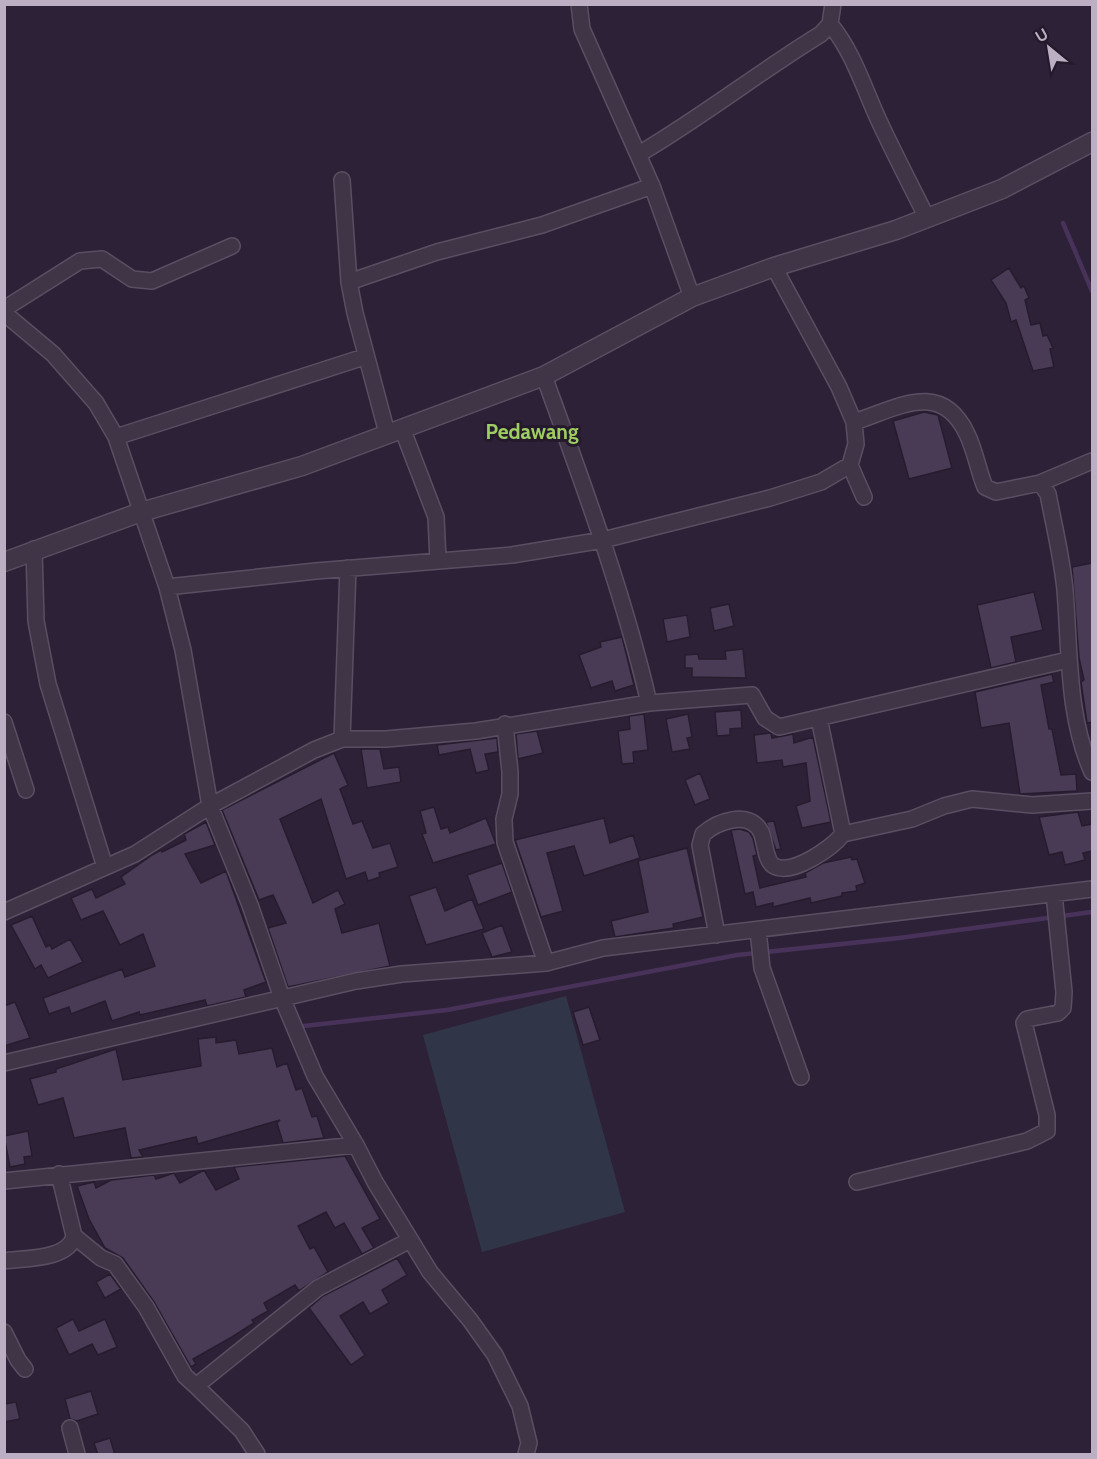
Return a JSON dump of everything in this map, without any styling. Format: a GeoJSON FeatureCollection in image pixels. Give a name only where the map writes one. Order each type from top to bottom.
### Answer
{"type":"FeatureCollection","features":[{"type":"Feature","properties":{"kind":"street"},"geometry":{"type":"LineString","coordinates":[[579,4],[582,28],[639,154],[692,297]]}},
{"type":"Feature","properties":{"kind":"street"},"geometry":{"type":"LineString","coordinates":[[639,154],[673,134],[738,87],[821,34],[830,24],[833,4]]}},
{"type":"Feature","properties":{"kind":"street"},"geometry":{"type":"LineString","coordinates":[[830,24],[842,38],[853,59],[879,122],[927,218]]}},
{"type":"Feature","properties":{"kind":"street"},"geometry":{"type":"LineString","coordinates":[[4,562],[34,549],[141,512],[302,466],[544,376],[692,297],[774,267],[896,230],[1002,189],[1092,142]]}},
{"type":"Feature","properties":{"kind":"street"},"geometry":{"type":"LineString","coordinates":[[342,180],[350,282],[364,357],[394,430],[436,517],[438,561]]}},
{"type":"Feature","properties":{"kind":"street"},"geometry":{"type":"LineString","coordinates":[[350,282],[437,252],[542,225],[652,186]]}},
{"type":"Feature","properties":{"kind":"street"},"geometry":{"type":"LineString","coordinates":[[4,309],[80,261],[102,259],[132,279],[152,281],[232,246]]}},
{"type":"Feature","properties":{"kind":"street"},"geometry":{"type":"LineString","coordinates":[[774,267],[839,387],[854,422],[856,444],[850,465],[864,497]]}},
{"type":"Feature","properties":{"kind":"street"},"geometry":{"type":"LineString","coordinates":[[4,313],[53,354],[96,403],[117,437],[166,588],[195,710],[210,806],[250,905],[282,998],[315,1076],[410,1240],[430,1272],[470,1320],[495,1355],[520,1406],[529,1443],[526,1455]]}},
{"type":"Feature","properties":{"kind":"street"},"geometry":{"type":"LineString","coordinates":[[117,437],[364,357]]}},
{"type":"Feature","properties":{"kind":"street"},"geometry":{"type":"LineString","coordinates":[[544,376],[603,540],[633,633],[649,703]]}},
{"type":"Feature","properties":{"kind":"street"},"geometry":{"type":"LineString","coordinates":[[854,422],[902,406],[933,400],[952,410],[967,434],[985,487],[996,492],[1040,483],[1092,461]]}},
{"type":"Feature","properties":{"kind":"street"},"geometry":{"type":"LineString","coordinates":[[166,588],[348,568],[512,555],[603,540],[770,498],[821,482],[850,465]]}},
{"type":"Feature","properties":{"kind":"street"},"geometry":{"type":"LineString","coordinates":[[1040,483],[1048,494],[1065,588],[1068,660],[1084,753],[1092,772]]}},
{"type":"Feature","properties":{"kind":"street"},"geometry":{"type":"LineString","coordinates":[[34,549],[36,621],[48,684],[105,867]]}},
{"type":"Feature","properties":{"kind":"street"},"geometry":{"type":"LineString","coordinates":[[342,739],[348,568]]}},
{"type":"Feature","properties":{"kind":"street"},"geometry":{"type":"LineString","coordinates":[[4,912],[135,854],[210,806],[314,750],[342,739],[386,739],[476,731],[505,724],[649,703],[752,694],[765,718],[779,727],[1068,660]]}},
{"type":"Feature","properties":{"kind":"street"},"geometry":{"type":"LineString","coordinates":[[819,718],[843,834]]}},
{"type":"Feature","properties":{"kind":"street"},"geometry":{"type":"LineString","coordinates":[[4,722],[26,790]]}},
{"type":"Feature","properties":{"kind":"street"},"geometry":{"type":"LineString","coordinates":[[505,724],[510,772],[510,794],[504,819],[505,842],[546,963]]}},
{"type":"Feature","properties":{"kind":"street"},"geometry":{"type":"LineString","coordinates":[[717,935],[700,845],[703,834],[725,821],[739,819],[750,823],[761,832],[771,863],[777,867],[791,867],[820,855],[843,834],[912,819],[944,806],[972,799],[1032,805],[1092,801]]}},
{"type":"Feature","properties":{"kind":"street"},"geometry":{"type":"LineString","coordinates":[[4,1063],[282,998],[402,974],[546,963],[603,948],[717,935],[758,935],[1055,900],[1092,889]]}},
{"type":"Feature","properties":{"kind":"street"},"geometry":{"type":"LineString","coordinates":[[857,1182],[1027,1141],[1047,1131],[1047,1115],[1024,1023],[1027,1020],[1058,1013],[1063,1008],[1064,992],[1055,900]]}},
{"type":"Feature","properties":{"kind":"street"},"geometry":{"type":"LineString","coordinates":[[758,935],[760,962],[801,1077]]}},
{"type":"Feature","properties":{"kind":"street"},"geometry":{"type":"LineString","coordinates":[[4,1181],[356,1145]]}},
{"type":"Feature","properties":{"kind":"street"},"geometry":{"type":"LineString","coordinates":[[59,1174],[74,1236],[101,1258],[115,1264],[146,1307],[185,1376],[242,1431],[257,1455]]}},
{"type":"Feature","properties":{"kind":"street"},"geometry":{"type":"LineString","coordinates":[[4,1261],[68,1249],[74,1236]]}},
{"type":"Feature","properties":{"kind":"street"},"geometry":{"type":"LineString","coordinates":[[196,1386],[318,1288],[410,1240]]}},
{"type":"Feature","properties":{"kind":"street"},"geometry":{"type":"LineString","coordinates":[[4,1332],[25,1369]]}},
{"type":"Feature","properties":{"kind":"street"},"geometry":{"type":"LineString","coordinates":[[70,1428],[77,1455]]}},
{"type":"Feature","properties":{"kind":"shaded area"},"geometry":{"type":"Polygon","coordinates":[[[566,996],[625,1212],[482,1252],[423,1035],[566,996]]]}},
{"type":"Feature","properties":{"kind":"building"},"geometry":{"type":"Polygon","coordinates":[[[1009,268],[1021,288],[1024,286],[1029,298],[1025,300],[1031,325],[1040,323],[1043,336],[1047,335],[1053,348],[1050,349],[1054,367],[1033,371],[1016,320],[1011,322],[1006,303],[991,280],[1009,268]]]}},
{"type":"Feature","properties":{"kind":"building"},"geometry":{"type":"Polygon","coordinates":[[[924,412],[938,415],[952,468],[909,479],[893,421],[924,412]]]}},
{"type":"Feature","properties":{"kind":"building"},"geometry":{"type":"Polygon","coordinates":[[[1092,563],[1092,722],[1087,723],[1081,682],[1084,680],[1079,658],[1072,567],[1092,563]]]}},
{"type":"Feature","properties":{"kind":"building"},"geometry":{"type":"Polygon","coordinates":[[[1034,592],[1043,630],[1011,637],[1016,662],[991,668],[977,605],[1034,592]]]}},
{"type":"Feature","properties":{"kind":"building"},"geometry":{"type":"Polygon","coordinates":[[[729,604],[734,626],[714,631],[710,608],[729,604]]]}},
{"type":"Feature","properties":{"kind":"building"},"geometry":{"type":"Polygon","coordinates":[[[687,615],[690,637],[667,642],[663,619],[687,615]]]}},
{"type":"Feature","properties":{"kind":"building"},"geometry":{"type":"Polygon","coordinates":[[[622,637],[634,685],[615,691],[612,681],[591,688],[579,655],[601,647],[600,642],[622,637]]]}},
{"type":"Feature","properties":{"kind":"building"},"geometry":{"type":"Polygon","coordinates":[[[743,649],[746,678],[692,677],[692,668],[685,668],[685,655],[698,654],[699,659],[726,659],[725,651],[743,649]]]}},
{"type":"Feature","properties":{"kind":"building"},"geometry":{"type":"Polygon","coordinates":[[[1052,674],[1054,682],[1041,685],[1049,729],[1052,729],[1061,775],[1076,774],[1077,791],[1020,794],[1009,723],[981,728],[975,692],[1052,674]]]}},
{"type":"Feature","properties":{"kind":"building"},"geometry":{"type":"Polygon","coordinates":[[[741,710],[742,728],[730,729],[730,735],[717,736],[715,712],[741,710]]]}},
{"type":"Feature","properties":{"kind":"building"},"geometry":{"type":"Polygon","coordinates":[[[644,714],[648,750],[633,752],[634,763],[622,764],[618,731],[630,729],[629,716],[644,714]]]}},
{"type":"Feature","properties":{"kind":"building"},"geometry":{"type":"Polygon","coordinates":[[[688,714],[692,737],[687,738],[690,749],[672,752],[666,719],[688,714]]]}},
{"type":"Feature","properties":{"kind":"building"},"geometry":{"type":"Polygon","coordinates":[[[537,731],[543,753],[518,759],[516,734],[537,731]]]}},
{"type":"Feature","properties":{"kind":"building"},"geometry":{"type":"Polygon","coordinates":[[[771,733],[772,738],[793,734],[794,743],[813,737],[831,822],[802,828],[796,806],[810,801],[806,763],[783,767],[782,760],[757,763],[754,735],[771,733]]]}},
{"type":"Feature","properties":{"kind":"building"},"geometry":{"type":"Polygon","coordinates":[[[497,738],[498,752],[485,754],[489,770],[476,773],[470,749],[439,755],[437,745],[497,738]]]}},
{"type":"Feature","properties":{"kind":"building"},"geometry":{"type":"Polygon","coordinates":[[[361,749],[380,749],[384,769],[399,767],[401,782],[367,788],[361,749]]]}},
{"type":"Feature","properties":{"kind":"building"},"geometry":{"type":"Polygon","coordinates":[[[334,753],[348,785],[340,789],[353,824],[362,821],[373,848],[390,843],[398,867],[379,873],[380,877],[368,881],[365,872],[346,879],[321,799],[280,819],[313,903],[338,890],[345,904],[335,909],[342,933],[379,923],[390,966],[288,987],[268,928],[286,923],[273,895],[259,900],[222,810],[334,753]]]}},
{"type":"Feature","properties":{"kind":"building"},"geometry":{"type":"Polygon","coordinates":[[[700,773],[710,799],[695,805],[685,780],[700,773]]]}},
{"type":"Feature","properties":{"kind":"building"},"geometry":{"type":"Polygon","coordinates":[[[434,807],[441,829],[448,827],[450,833],[486,818],[496,844],[433,863],[422,834],[426,833],[420,811],[434,807]]]}},
{"type":"Feature","properties":{"kind":"building"},"geometry":{"type":"Polygon","coordinates":[[[1078,812],[1082,826],[1092,824],[1092,851],[1083,853],[1085,860],[1065,865],[1062,852],[1049,855],[1039,817],[1078,812]]]}},
{"type":"Feature","properties":{"kind":"building"},"geometry":{"type":"Polygon","coordinates":[[[604,818],[610,843],[633,835],[640,858],[584,876],[574,846],[547,853],[563,911],[541,917],[515,840],[604,818]]]}},
{"type":"Feature","properties":{"kind":"building"},"geometry":{"type":"Polygon","coordinates":[[[774,821],[781,849],[776,850],[766,822],[774,821]]]}},
{"type":"Feature","properties":{"kind":"building"},"geometry":{"type":"Polygon","coordinates":[[[206,822],[215,845],[185,854],[201,883],[226,871],[266,982],[244,990],[246,997],[207,1006],[205,1000],[140,1015],[139,1012],[112,1021],[105,1001],[71,1014],[69,1007],[49,1014],[43,998],[122,969],[125,977],[155,966],[143,934],[120,945],[103,911],[81,920],[71,898],[92,889],[96,898],[125,884],[121,877],[152,855],[186,840],[184,834],[206,822]]]}},
{"type":"Feature","properties":{"kind":"building"},"geometry":{"type":"Polygon","coordinates":[[[740,829],[749,832],[753,838],[757,855],[753,856],[760,888],[806,877],[805,873],[823,863],[851,857],[852,860],[857,859],[865,883],[856,886],[857,891],[842,893],[842,896],[811,903],[810,898],[773,907],[773,903],[756,907],[753,892],[745,894],[731,830],[740,829]]]}},
{"type":"Feature","properties":{"kind":"building"},"geometry":{"type":"Polygon","coordinates":[[[687,848],[703,917],[673,924],[674,928],[615,937],[611,921],[648,912],[638,861],[687,848]]]}},
{"type":"Feature","properties":{"kind":"building"},"geometry":{"type":"Polygon","coordinates":[[[502,863],[512,892],[478,905],[467,875],[502,863]]]}},
{"type":"Feature","properties":{"kind":"building"},"geometry":{"type":"Polygon","coordinates":[[[436,887],[445,911],[472,899],[484,929],[426,945],[409,896],[436,887]]]}},
{"type":"Feature","properties":{"kind":"building"},"geometry":{"type":"Polygon","coordinates":[[[32,916],[46,947],[50,945],[52,949],[70,939],[83,962],[48,978],[41,965],[35,969],[11,925],[32,916]]]}},
{"type":"Feature","properties":{"kind":"building"},"geometry":{"type":"Polygon","coordinates":[[[502,925],[512,952],[492,957],[482,933],[502,925]]]}},
{"type":"Feature","properties":{"kind":"building"},"geometry":{"type":"Polygon","coordinates":[[[15,1002],[30,1038],[4,1046],[4,1006],[15,1002]]]}},
{"type":"Feature","properties":{"kind":"building"},"geometry":{"type":"Polygon","coordinates":[[[589,1007],[600,1040],[583,1045],[573,1012],[589,1007]]]}},
{"type":"Feature","properties":{"kind":"building"},"geometry":{"type":"Polygon","coordinates":[[[216,1037],[216,1043],[236,1040],[239,1054],[272,1048],[277,1067],[287,1063],[296,1090],[302,1088],[312,1117],[317,1116],[324,1138],[283,1143],[277,1123],[280,1120],[198,1144],[196,1137],[139,1150],[143,1157],[131,1158],[125,1128],[74,1138],[63,1098],[38,1105],[30,1079],[56,1072],[56,1069],[116,1049],[123,1080],[201,1066],[198,1039],[216,1037]]]}},
{"type":"Feature","properties":{"kind":"building"},"geometry":{"type":"Polygon","coordinates":[[[28,1131],[32,1156],[24,1157],[25,1164],[10,1167],[4,1136],[28,1131]]]}},
{"type":"Feature","properties":{"kind":"building"},"geometry":{"type":"Polygon","coordinates":[[[345,1156],[380,1219],[362,1228],[374,1248],[362,1254],[344,1223],[335,1228],[326,1212],[298,1226],[310,1249],[314,1247],[328,1272],[299,1291],[295,1285],[264,1303],[268,1311],[252,1320],[254,1323],[193,1359],[196,1364],[191,1367],[154,1302],[123,1258],[105,1248],[89,1219],[77,1186],[94,1182],[96,1188],[111,1180],[154,1175],[156,1179],[174,1173],[180,1183],[204,1170],[216,1190],[239,1179],[234,1167],[345,1156]]]}},
{"type":"Feature","properties":{"kind":"building"},"geometry":{"type":"Polygon","coordinates":[[[397,1258],[407,1275],[382,1290],[389,1303],[370,1314],[363,1302],[340,1316],[365,1355],[351,1365],[309,1308],[323,1296],[397,1258]]]}},
{"type":"Feature","properties":{"kind":"building"},"geometry":{"type":"Polygon","coordinates":[[[110,1274],[121,1289],[105,1298],[96,1282],[110,1274]]]}},
{"type":"Feature","properties":{"kind":"building"},"geometry":{"type":"Polygon","coordinates":[[[73,1319],[79,1331],[105,1319],[117,1347],[98,1355],[92,1344],[69,1355],[56,1328],[73,1319]]]}},
{"type":"Feature","properties":{"kind":"building"},"geometry":{"type":"Polygon","coordinates":[[[91,1391],[98,1414],[77,1421],[70,1419],[65,1399],[91,1391]]]}},
{"type":"Feature","properties":{"kind":"building"},"geometry":{"type":"Polygon","coordinates":[[[16,1402],[20,1419],[4,1422],[4,1404],[16,1402]]]}},
{"type":"Feature","properties":{"kind":"building"},"geometry":{"type":"Polygon","coordinates":[[[110,1438],[115,1455],[98,1455],[94,1443],[110,1438]]]}},
{"type":"Feature","properties":{"kind":"waterway"},"geometry":{"type":"LineString","coordinates":[[1063,223],[1092,291]]}},
{"type":"Feature","properties":{"kind":"waterway"},"geometry":{"type":"LineString","coordinates":[[304,1026],[447,1010],[737,955],[899,938],[1092,912]]}},
{"type":"Feature","properties":{"kind":"district","name":"Pedawang"},"geometry":{"type":"Point","coordinates":[532,432]}}]}
